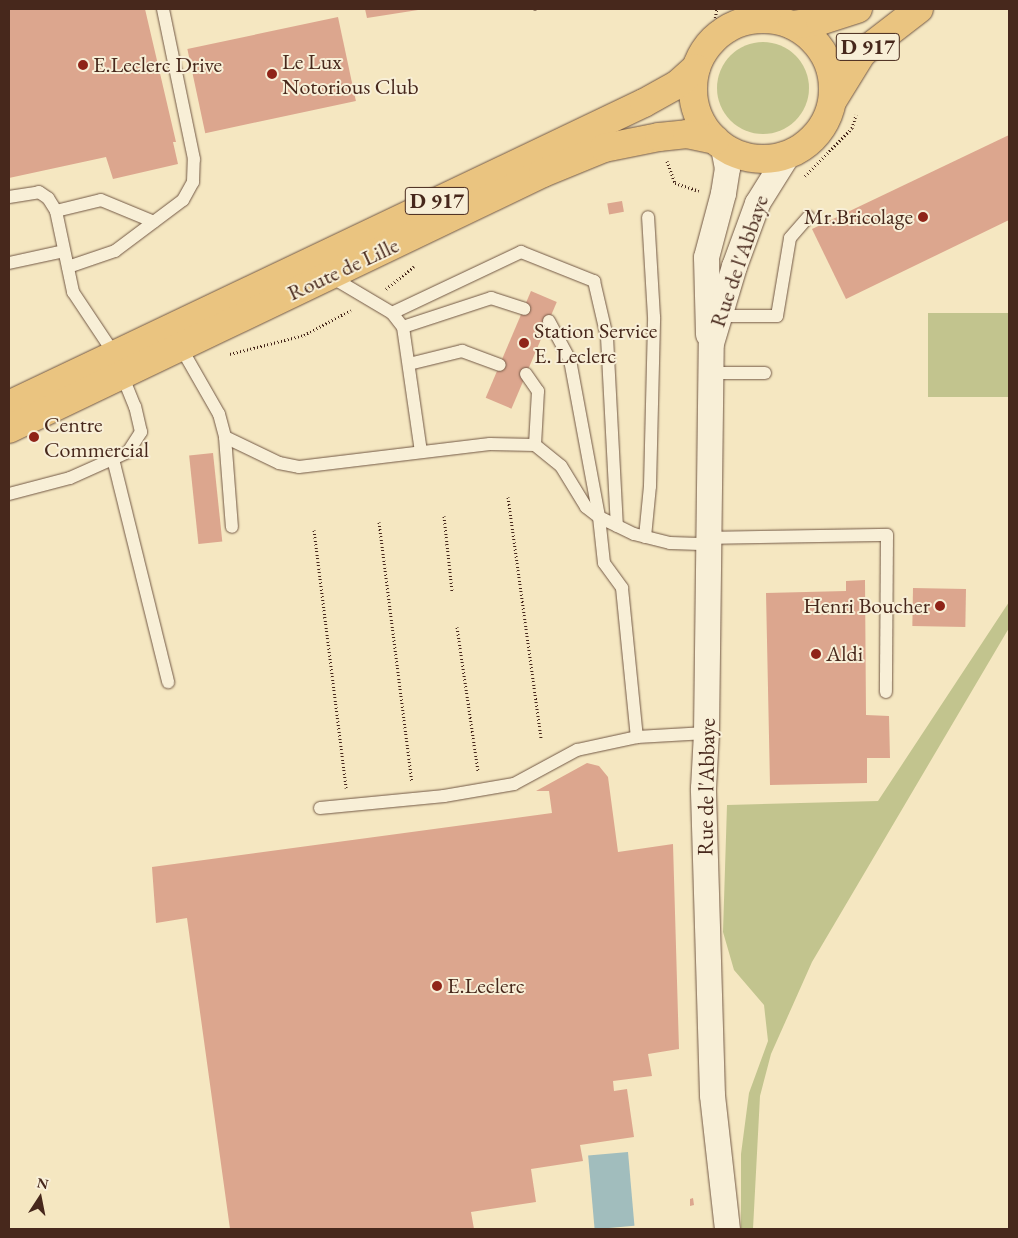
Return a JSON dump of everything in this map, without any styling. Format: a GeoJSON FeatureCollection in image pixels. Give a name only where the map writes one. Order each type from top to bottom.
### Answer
{"type":"FeatureCollection","features":[{"type":"Feature","properties":{"kind":"main road","name":"D 917"},"geometry":{"type":"LineString","coordinates":[[792,25],[820,21],[858,9]]}},
{"type":"Feature","properties":{"kind":"main road","name":"D 917"},"geometry":{"type":"LineString","coordinates":[[833,100],[862,53],[919,9]]}},
{"type":"Feature","properties":{"kind":"main road"},"geometry":{"type":"LineString","coordinates":[[754,19],[773,20],[792,25],[811,38],[825,56],[833,77],[833,100],[827,118],[818,134],[804,146],[787,155],[759,159],[740,155],[719,144],[703,125],[695,107],[693,87],[696,68],[711,42],[726,29],[754,19]]}},
{"type":"Feature","properties":{"kind":"main road","name":"Route de Lille"},"geometry":{"type":"LineString","coordinates":[[9,429],[118,365],[644,103],[678,84],[696,68]]}},
{"type":"Feature","properties":{"kind":"main road","name":"Route de Lille"},"geometry":{"type":"LineString","coordinates":[[9,405],[118,365],[180,346],[543,174],[604,148],[659,136],[688,134],[719,144]]}},
{"type":"Feature","properties":{"kind":"street","name":"Rue de l'Abbaye"},"geometry":{"type":"LineString","coordinates":[[711,343],[706,325],[706,257],[727,168],[719,144]]}},
{"type":"Feature","properties":{"kind":"street","name":"Rue de l'Abbaye"},"geometry":{"type":"LineString","coordinates":[[727,1229],[712,1096],[702,788],[706,733],[711,343],[718,316],[757,203],[787,155]]}},
{"type":"Feature","properties":{"kind":"lane"},"geometry":{"type":"LineString","coordinates":[[68,267],[115,251],[183,200],[193,182],[194,159],[163,9]]}},
{"type":"Feature","properties":{"kind":"lane"},"geometry":{"type":"LineString","coordinates":[[9,197],[39,192],[56,211],[73,292],[118,365],[141,432],[128,452],[70,478],[9,494]]}},
{"type":"Feature","properties":{"kind":"lane"},"geometry":{"type":"LineString","coordinates":[[56,211],[101,200],[154,222]]}},
{"type":"Feature","properties":{"kind":"lane"},"geometry":{"type":"LineString","coordinates":[[644,537],[650,486],[654,317],[648,217]]}},
{"type":"Feature","properties":{"kind":"lane"},"geometry":{"type":"LineString","coordinates":[[718,316],[777,316],[790,238],[808,217]]}},
{"type":"Feature","properties":{"kind":"lane"},"geometry":{"type":"LineString","coordinates":[[9,263],[64,251]]}},
{"type":"Feature","properties":{"kind":"lane"},"geometry":{"type":"LineString","coordinates":[[392,314],[521,252],[594,281],[607,337],[617,526]]}},
{"type":"Feature","properties":{"kind":"lane"},"geometry":{"type":"LineString","coordinates":[[328,275],[392,314],[403,327],[421,452]]}},
{"type":"Feature","properties":{"kind":"lane"},"geometry":{"type":"LineString","coordinates":[[403,327],[491,298],[524,309]]}},
{"type":"Feature","properties":{"kind":"lane"},"geometry":{"type":"LineString","coordinates":[[549,321],[570,360],[599,517],[604,563],[622,588],[637,737]]}},
{"type":"Feature","properties":{"kind":"lane"},"geometry":{"type":"LineString","coordinates":[[180,346],[219,414],[225,437],[232,527]]}},
{"type":"Feature","properties":{"kind":"lane"},"geometry":{"type":"LineString","coordinates":[[409,364],[462,350],[500,365]]}},
{"type":"Feature","properties":{"kind":"lane"},"geometry":{"type":"LineString","coordinates":[[710,373],[766,373]]}},
{"type":"Feature","properties":{"kind":"lane"},"geometry":{"type":"LineString","coordinates":[[526,374],[538,391],[535,444]]}},
{"type":"Feature","properties":{"kind":"lane"},"geometry":{"type":"LineString","coordinates":[[225,437],[280,463],[299,467],[490,444],[535,444],[561,466],[586,508],[617,526],[644,537],[670,544],[887,535],[886,692]]}},
{"type":"Feature","properties":{"kind":"lane"},"geometry":{"type":"LineString","coordinates":[[113,459],[168,682]]}},
{"type":"Feature","properties":{"kind":"lane"},"geometry":{"type":"LineString","coordinates":[[320,808],[414,799],[514,784],[577,750],[637,737],[706,733]]}},
{"type":"Feature","properties":{"kind":"path"},"geometry":{"type":"LineString","coordinates":[[711,42],[717,9]]}},
{"type":"Feature","properties":{"kind":"path"},"geometry":{"type":"LineString","coordinates":[[659,136],[675,183],[721,199]]}},
{"type":"Feature","properties":{"kind":"path"},"geometry":{"type":"LineString","coordinates":[[508,497],[541,739]]}},
{"type":"Feature","properties":{"kind":"path"},"geometry":{"type":"LineString","coordinates":[[444,516],[452,591]]}},
{"type":"Feature","properties":{"kind":"path"},"geometry":{"type":"LineString","coordinates":[[379,522],[414,799]]}},
{"type":"Feature","properties":{"kind":"path"},"geometry":{"type":"LineString","coordinates":[[314,530],[348,806]]}},
{"type":"Feature","properties":{"kind":"path"},"geometry":{"type":"LineString","coordinates":[[457,627],[478,772]]}},
{"type":"Feature","properties":{"kind":"green space"},"geometry":{"type":"Polygon","coordinates":[[[763,42],[780,46],[795,56],[805,71],[809,88],[805,105],[795,120],[780,130],[763,134],[746,130],[731,120],[721,105],[717,88],[721,71],[731,56],[746,46],[763,42]]]}},
{"type":"Feature","properties":{"kind":"green space"},"geometry":{"type":"Polygon","coordinates":[[[928,313],[1009,313],[1009,397],[928,397],[928,313]]]}},
{"type":"Feature","properties":{"kind":"green space"},"geometry":{"type":"Polygon","coordinates":[[[1009,602],[1009,628],[812,962],[771,1054],[760,1096],[753,1229],[741,1229],[741,1154],[749,1093],[768,1041],[764,1005],[734,970],[723,932],[727,805],[878,801],[1009,602]]]}},
{"type":"Feature","properties":{"kind":"water"},"geometry":{"type":"Polygon","coordinates":[[[628,1152],[634,1226],[595,1229],[588,1155],[628,1152]]]}},
{"type":"Feature","properties":{"kind":"building","name":"E.Leclerc Drive"},"geometry":{"type":"Polygon","coordinates":[[[9,9],[145,9],[176,142],[173,142],[178,164],[113,179],[106,157],[9,178],[9,9]]]}},
{"type":"Feature","properties":{"kind":"building"},"geometry":{"type":"Polygon","coordinates":[[[365,9],[418,9],[418,10],[367,18],[365,9]]]}},
{"type":"Feature","properties":{"kind":"building","name":"Le Lux Notorious Club"},"geometry":{"type":"Polygon","coordinates":[[[338,17],[356,101],[205,133],[187,49],[338,17]]]}},
{"type":"Feature","properties":{"kind":"building","name":"Mr.Bricolage"},"geometry":{"type":"Polygon","coordinates":[[[1009,135],[1009,220],[846,299],[812,229],[1009,135]]]}},
{"type":"Feature","properties":{"kind":"building"},"geometry":{"type":"Polygon","coordinates":[[[622,201],[624,212],[609,214],[607,204],[622,201]]]}},
{"type":"Feature","properties":{"kind":"building","name":"Station Service E. Leclerc"},"geometry":{"type":"Polygon","coordinates":[[[531,291],[557,302],[511,409],[486,398],[531,291]]]}},
{"type":"Feature","properties":{"kind":"building"},"geometry":{"type":"Polygon","coordinates":[[[213,453],[222,542],[198,544],[189,456],[213,453]]]}},
{"type":"Feature","properties":{"kind":"building","name":"Aldi"},"geometry":{"type":"Polygon","coordinates":[[[865,580],[866,715],[889,716],[890,758],[867,758],[867,783],[770,785],[766,593],[846,591],[846,581],[865,580]]]}},
{"type":"Feature","properties":{"kind":"building","name":"Henri Boucher"},"geometry":{"type":"Polygon","coordinates":[[[913,588],[966,589],[965,627],[912,626],[913,588]]]}},
{"type":"Feature","properties":{"kind":"building","name":"E.Leclerc"},"geometry":{"type":"Polygon","coordinates":[[[587,763],[599,766],[608,777],[618,852],[673,844],[679,1049],[648,1054],[652,1076],[613,1081],[614,1091],[627,1089],[634,1137],[580,1145],[583,1161],[531,1169],[536,1202],[471,1212],[474,1229],[230,1229],[187,918],[156,923],[152,867],[552,813],[549,791],[536,791],[587,763]]]}},
{"type":"Feature","properties":{"kind":"building"},"geometry":{"type":"Polygon","coordinates":[[[693,1198],[694,1205],[690,1206],[690,1199],[693,1198]]]}},
{"type":"Feature","properties":{"kind":"place","name":"E.Leclerc Drive"},"geometry":{"type":"Point","coordinates":[83,65]}},
{"type":"Feature","properties":{"kind":"place","name":"Le Lux Notorious Club"},"geometry":{"type":"Point","coordinates":[272,74]}},
{"type":"Feature","properties":{"kind":"place","name":"Mr.Bricolage"},"geometry":{"type":"Point","coordinates":[923,217]}},
{"type":"Feature","properties":{"kind":"place","name":"Station Service E. Leclerc"},"geometry":{"type":"Point","coordinates":[524,343]}},
{"type":"Feature","properties":{"kind":"place","name":"Centre Commercial"},"geometry":{"type":"Point","coordinates":[34,437]}},
{"type":"Feature","properties":{"kind":"place","name":"Henri Boucher"},"geometry":{"type":"Point","coordinates":[940,606]}},
{"type":"Feature","properties":{"kind":"place","name":"Aldi"},"geometry":{"type":"Point","coordinates":[816,654]}},
{"type":"Feature","properties":{"kind":"place","name":"E.Leclerc"},"geometry":{"type":"Point","coordinates":[437,986]}}]}
